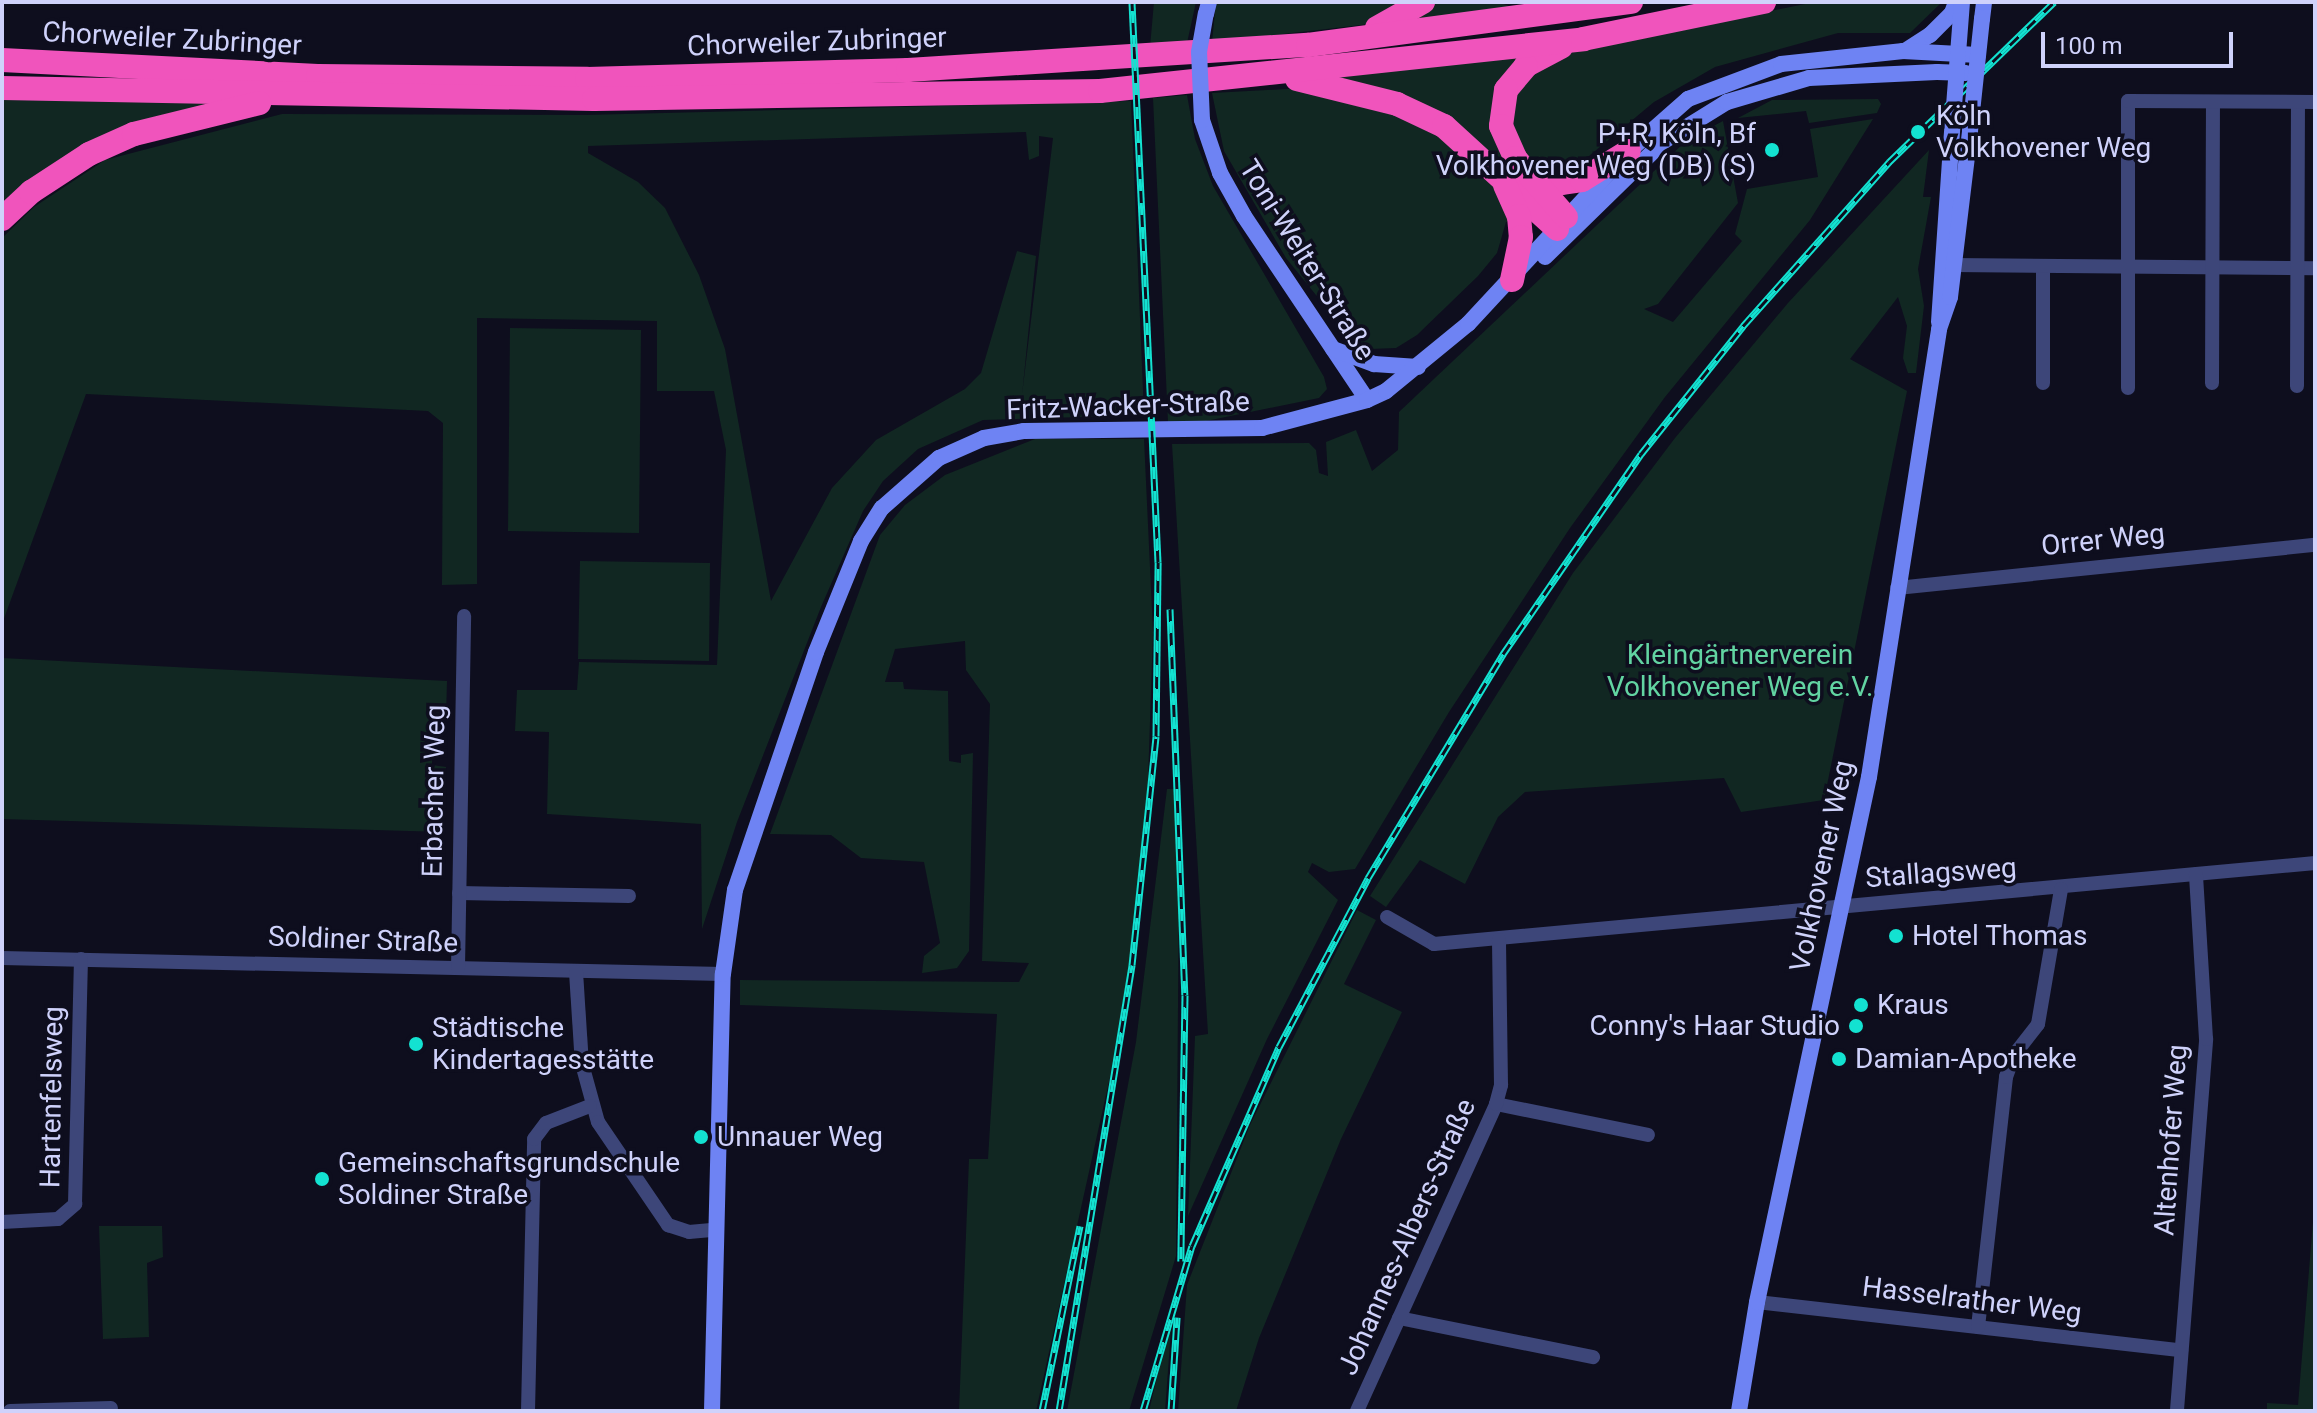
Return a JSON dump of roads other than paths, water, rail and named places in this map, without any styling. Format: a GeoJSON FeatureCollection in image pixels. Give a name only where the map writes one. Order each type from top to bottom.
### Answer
{"type":"FeatureCollection","features":[{"type":"Feature","properties":{"kind":"highway"},"geometry":{"type":"LineString","coordinates":[[1308,45],[1391,24],[1423,2]]}},
{"type":"Feature","properties":{"kind":"highway"},"geometry":{"type":"LineString","coordinates":[[1519,2],[1593,9]]}},
{"type":"Feature","properties":{"kind":"highway","name":"Chorweiler Zubringer"},"geometry":{"type":"LineString","coordinates":[[2,60],[318,76],[587,79],[908,70],[1308,45],[1631,2]]}},
{"type":"Feature","properties":{"kind":"highway","name":"Chorweiler Zubringer"},"geometry":{"type":"LineString","coordinates":[[2,88],[131,87],[316,95],[594,99],[1100,91],[1583,39],[1764,2]]}},
{"type":"Feature","properties":{"kind":"highway"},"geometry":{"type":"LineString","coordinates":[[1567,226],[1523,168],[1502,134],[1500,107],[1506,90],[1526,66],[1583,39]]}},
{"type":"Feature","properties":{"kind":"highway"},"geometry":{"type":"LineString","coordinates":[[1275,73],[1397,104],[1444,126],[1567,226]]}},
{"type":"Feature","properties":{"kind":"highway","name":"Chorweiler Zubringer"},"geometry":{"type":"LineString","coordinates":[[2,219],[58,173],[134,134],[227,108],[316,95]]}},
{"type":"Feature","properties":{"kind":"highway"},"geometry":{"type":"LineString","coordinates":[[1523,168],[1561,183],[1582,180],[1629,151]]}},
{"type":"Feature","properties":{"kind":"highway"},"geometry":{"type":"LineString","coordinates":[[1495,169],[1519,216],[1521,237],[1512,280]]}},
{"type":"Feature","properties":{"kind":"street"},"geometry":{"type":"LineString","coordinates":[[1903,51],[1930,35],[1952,13],[1956,2]]}},
{"type":"Feature","properties":{"kind":"street","name":"Volkhovener Weg"},"geometry":{"type":"LineString","coordinates":[[1739,1411],[1757,1302],[1869,777],[1939,329],[1956,73],[1954,48],[1962,2]]}},
{"type":"Feature","properties":{"kind":"street","name":"Toni-Welter-Straße"},"geometry":{"type":"LineString","coordinates":[[1208,8],[1199,52],[1202,120],[1220,173],[1244,216],[1367,400]]}},
{"type":"Feature","properties":{"kind":"street","name":"Volkhovener Weg"},"geometry":{"type":"LineString","coordinates":[[1945,270],[1970,131],[1983,10]]}},
{"type":"Feature","properties":{"kind":"street","name":"Fritz-Wacker-Straße"},"geometry":{"type":"LineString","coordinates":[[1567,226],[1629,151],[1688,99],[1731,79],[1781,64],[1903,51],[1954,48],[1978,55]]}},
{"type":"Feature","properties":{"kind":"street","name":"Fritz-Wacker-Straße"},"geometry":{"type":"LineString","coordinates":[[723,974],[735,890],[816,652],[861,541],[882,508],[912,477],[984,438],[1024,431],[1181,433],[1262,428],[1367,400],[1418,367],[1567,226],[1664,141],[1727,102],[1809,78],[1924,72],[1976,73]]}},
{"type":"Feature","properties":{"kind":"street"},"geometry":{"type":"LineString","coordinates":[[2128,388],[2128,101],[2315,102]]}},
{"type":"Feature","properties":{"kind":"street"},"geometry":{"type":"LineString","coordinates":[[2212,383],[2213,102]]}},
{"type":"Feature","properties":{"kind":"street"},"geometry":{"type":"LineString","coordinates":[[2297,386],[2298,102]]}},
{"type":"Feature","properties":{"kind":"street"},"geometry":{"type":"LineString","coordinates":[[2043,268],[2043,383]]}},
{"type":"Feature","properties":{"kind":"street"},"geometry":{"type":"LineString","coordinates":[[1945,270],[2315,268]]}},
{"type":"Feature","properties":{"kind":"street"},"geometry":{"type":"LineString","coordinates":[[1331,349],[1374,364],[1418,367]]}},
{"type":"Feature","properties":{"kind":"street","name":"Orrer Weg"},"geometry":{"type":"LineString","coordinates":[[1897,588],[2315,545]]}},
{"type":"Feature","properties":{"kind":"street","name":"Erbacher Weg"},"geometry":{"type":"LineString","coordinates":[[458,968],[464,616]]}},
{"type":"Feature","properties":{"kind":"street","name":"Stallagsweg"},"geometry":{"type":"LineString","coordinates":[[1387,917],[1434,944],[2061,889],[2315,863]]}},
{"type":"Feature","properties":{"kind":"street","name":"Altenhofer Weg"},"geometry":{"type":"LineString","coordinates":[[2177,1410],[2206,1039],[2196,874]]}},
{"type":"Feature","properties":{"kind":"street"},"geometry":{"type":"LineString","coordinates":[[1978,1327],[2006,1077],[2014,1055],[2038,1024],[2061,889]]}},
{"type":"Feature","properties":{"kind":"street"},"geometry":{"type":"LineString","coordinates":[[459,893],[629,896]]}},
{"type":"Feature","properties":{"kind":"street","name":"Johannes-Albers-Straße"},"geometry":{"type":"LineString","coordinates":[[1357,1411],[1496,1104],[1501,1085],[1499,940]]}},
{"type":"Feature","properties":{"kind":"street","name":"Soldiner Straße"},"geometry":{"type":"LineString","coordinates":[[2,958],[723,974]]}},
{"type":"Feature","properties":{"kind":"street","name":"Hartenfelsweg"},"geometry":{"type":"LineString","coordinates":[[2,1222],[58,1219],[75,1204],[81,959]]}},
{"type":"Feature","properties":{"kind":"street"},"geometry":{"type":"LineString","coordinates":[[576,972],[590,1106],[668,1225],[689,1232],[714,1230]]}},
{"type":"Feature","properties":{"kind":"street"},"geometry":{"type":"LineString","coordinates":[[712,1411],[714,1230],[723,974]]}},
{"type":"Feature","properties":{"kind":"street"},"geometry":{"type":"LineString","coordinates":[[1496,1104],[1648,1135]]}},
{"type":"Feature","properties":{"kind":"street"},"geometry":{"type":"LineString","coordinates":[[528,1411],[534,1139],[546,1123],[590,1106]]}},
{"type":"Feature","properties":{"kind":"street","name":"Hasselrather Weg"},"geometry":{"type":"LineString","coordinates":[[1757,1302],[2181,1350]]}},
{"type":"Feature","properties":{"kind":"street"},"geometry":{"type":"LineString","coordinates":[[1399,1318],[1593,1357]]}},
{"type":"Feature","properties":{"kind":"street"},"geometry":{"type":"LineString","coordinates":[[10,1411],[111,1408]]}},
{"type":"Feature","properties":{"kind":"railway"},"geometry":{"type":"LineString","coordinates":[[1059,1411],[1132,965],[1156,736],[1158,562],[1132,2]]}},
{"type":"Feature","properties":{"kind":"railway"},"geometry":{"type":"LineString","coordinates":[[1143,1411],[1192,1246],[1279,1047],[1368,878],[1503,654],[1641,454],[1743,326],[1889,162],[2054,2]]}},
{"type":"Feature","properties":{"kind":"railway"},"geometry":{"type":"LineString","coordinates":[[1170,609],[1185,995],[1181,1261]]}},
{"type":"Feature","properties":{"kind":"railway"},"geometry":{"type":"LineString","coordinates":[[1042,1411],[1080,1226]]}},
{"type":"Feature","properties":{"kind":"railway"},"geometry":{"type":"LineString","coordinates":[[1171,1411],[1177,1317]]}},
{"type":"Feature","properties":{"kind":"place","name":"Köln Volkhovener Weg"},"geometry":{"type":"Point","coordinates":[1918,132]}},
{"type":"Feature","properties":{"kind":"place","name":"P+R, Köln, Bf Volkhovener Weg (DB) (S)"},"geometry":{"type":"Point","coordinates":[1772,150]}},
{"type":"Feature","properties":{"kind":"place","name":"Hotel Thomas"},"geometry":{"type":"Point","coordinates":[1896,936]}},
{"type":"Feature","properties":{"kind":"place","name":"Kraus"},"geometry":{"type":"Point","coordinates":[1861,1005]}},
{"type":"Feature","properties":{"kind":"place","name":"Conny's Haar Studio"},"geometry":{"type":"Point","coordinates":[1856,1026]}},
{"type":"Feature","properties":{"kind":"place","name":"Städtische Kindertagesstätte"},"geometry":{"type":"Point","coordinates":[416,1044]}},
{"type":"Feature","properties":{"kind":"place","name":"Damian-Apotheke"},"geometry":{"type":"Point","coordinates":[1839,1059]}},
{"type":"Feature","properties":{"kind":"place","name":"Unnauer Weg"},"geometry":{"type":"Point","coordinates":[701,1137]}},
{"type":"Feature","properties":{"kind":"place","name":"Gemeinschaftsgrundschule Soldiner Straße"},"geometry":{"type":"Point","coordinates":[322,1179]}},
{"type":"Feature","properties":{"kind":"park label","name":"Kleingärtnerverein Volkhovener Weg e.V."},"geometry":{"type":"Point","coordinates":[1740,671]}}]}
